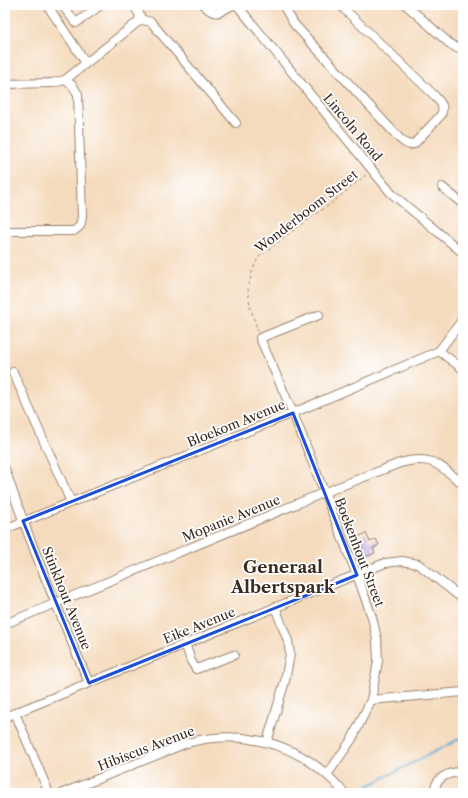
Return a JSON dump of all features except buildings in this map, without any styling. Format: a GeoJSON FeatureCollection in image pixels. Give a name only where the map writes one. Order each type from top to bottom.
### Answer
{"type":"FeatureCollection","features":[{"type":"Feature","properties":{"kind":"street"},"geometry":{"type":"LineString","coordinates":[[47,5],[86,63]]}},
{"type":"Feature","properties":{"kind":"street"},"geometry":{"type":"LineString","coordinates":[[62,5],[76,23],[101,5]]}},
{"type":"Feature","properties":{"kind":"street"},"geometry":{"type":"LineString","coordinates":[[133,5],[140,15],[139,21]]}},
{"type":"Feature","properties":{"kind":"street"},"geometry":{"type":"LineString","coordinates":[[204,5],[210,11],[215,13],[220,12],[232,5]]}},
{"type":"Feature","properties":{"kind":"street","name":"Lincoln Road"},"geometry":{"type":"LineString","coordinates":[[237,5],[391,193],[463,253]]}},
{"type":"Feature","properties":{"kind":"street"},"geometry":{"type":"LineString","coordinates":[[283,5],[294,24],[400,139],[406,144],[414,144],[441,115],[443,105],[340,5]]}},
{"type":"Feature","properties":{"kind":"street"},"geometry":{"type":"LineString","coordinates":[[406,5],[449,43],[457,48],[463,47]]}},
{"type":"Feature","properties":{"kind":"street"},"geometry":{"type":"LineString","coordinates":[[5,84],[52,83],[65,80],[139,21],[143,20],[152,22],[236,123]]}},
{"type":"Feature","properties":{"kind":"street"},"geometry":{"type":"LineString","coordinates":[[5,231],[74,231],[77,230],[82,223],[79,99],[75,89],[65,80]]}},
{"type":"Feature","properties":{"kind":"street"},"geometry":{"type":"LineString","coordinates":[[442,187],[463,204]]}},
{"type":"Feature","properties":{"kind":"street"},"geometry":{"type":"LineString","coordinates":[[260,338],[319,315]]}},
{"type":"Feature","properties":{"kind":"street","name":"Bloekom Avenue"},"geometry":{"type":"LineString","coordinates":[[5,529],[293,413],[439,350],[463,320]]}},
{"type":"Feature","properties":{"kind":"street","name":"Boekenhout Street"},"geometry":{"type":"LineString","coordinates":[[260,338],[293,413],[323,493],[357,575],[372,617],[378,648],[378,662],[371,700],[352,739],[327,775]]}},
{"type":"Feature","properties":{"kind":"street"},"geometry":{"type":"LineString","coordinates":[[439,350],[463,369]]}},
{"type":"Feature","properties":{"kind":"street"},"geometry":{"type":"LineString","coordinates":[[13,372],[71,502]]}},
{"type":"Feature","properties":{"kind":"street","name":"Mopanie Avenue"},"geometry":{"type":"LineString","coordinates":[[5,624],[323,493],[400,463],[420,459],[433,462],[463,484]]}},
{"type":"Feature","properties":{"kind":"street","name":"Stinkhout Avenue"},"geometry":{"type":"LineString","coordinates":[[5,469],[23,522],[89,683]]}},
{"type":"Feature","properties":{"kind":"street","name":"Eike Avenue"},"geometry":{"type":"LineString","coordinates":[[5,716],[385,563],[393,561],[409,561],[418,564],[463,599]]}},
{"type":"Feature","properties":{"kind":"street"},"geometry":{"type":"LineString","coordinates":[[267,742],[285,681],[290,654],[288,641],[275,607]]}},
{"type":"Feature","properties":{"kind":"street"},"geometry":{"type":"LineString","coordinates":[[185,643],[196,669],[234,655]]}},
{"type":"Feature","properties":{"kind":"street"},"geometry":{"type":"LineString","coordinates":[[371,700],[463,692]]}},
{"type":"Feature","properties":{"kind":"street"},"geometry":{"type":"LineString","coordinates":[[15,713],[49,793]]}},
{"type":"Feature","properties":{"kind":"street","name":"Hibiscus Avenue"},"geometry":{"type":"LineString","coordinates":[[63,793],[197,740],[222,737],[247,738],[267,742],[292,752],[306,759],[327,775],[343,792]]}},
{"type":"Feature","properties":{"kind":"street"},"geometry":{"type":"LineString","coordinates":[[434,793],[435,785],[443,776],[463,771]]}},
{"type":"Feature","properties":{"kind":"path","name":"Wonderboom Street"},"geometry":{"type":"LineString","coordinates":[[260,338],[250,306],[248,289],[252,272],[258,258],[333,202],[372,169]]}},
{"type":"Feature","properties":{"kind":"highlighted area"},"geometry":{"type":"Polygon","coordinates":[[[293,413],[357,575],[89,683],[23,521],[293,413]]]}},
{"type":"Feature","properties":{"kind":"waterway"},"geometry":{"type":"LineString","coordinates":[[354,793],[463,737]]}},
{"type":"Feature","properties":{"kind":"district","name":"Generaal Albertspark"},"geometry":{"type":"Point","coordinates":[283,577]}}]}
